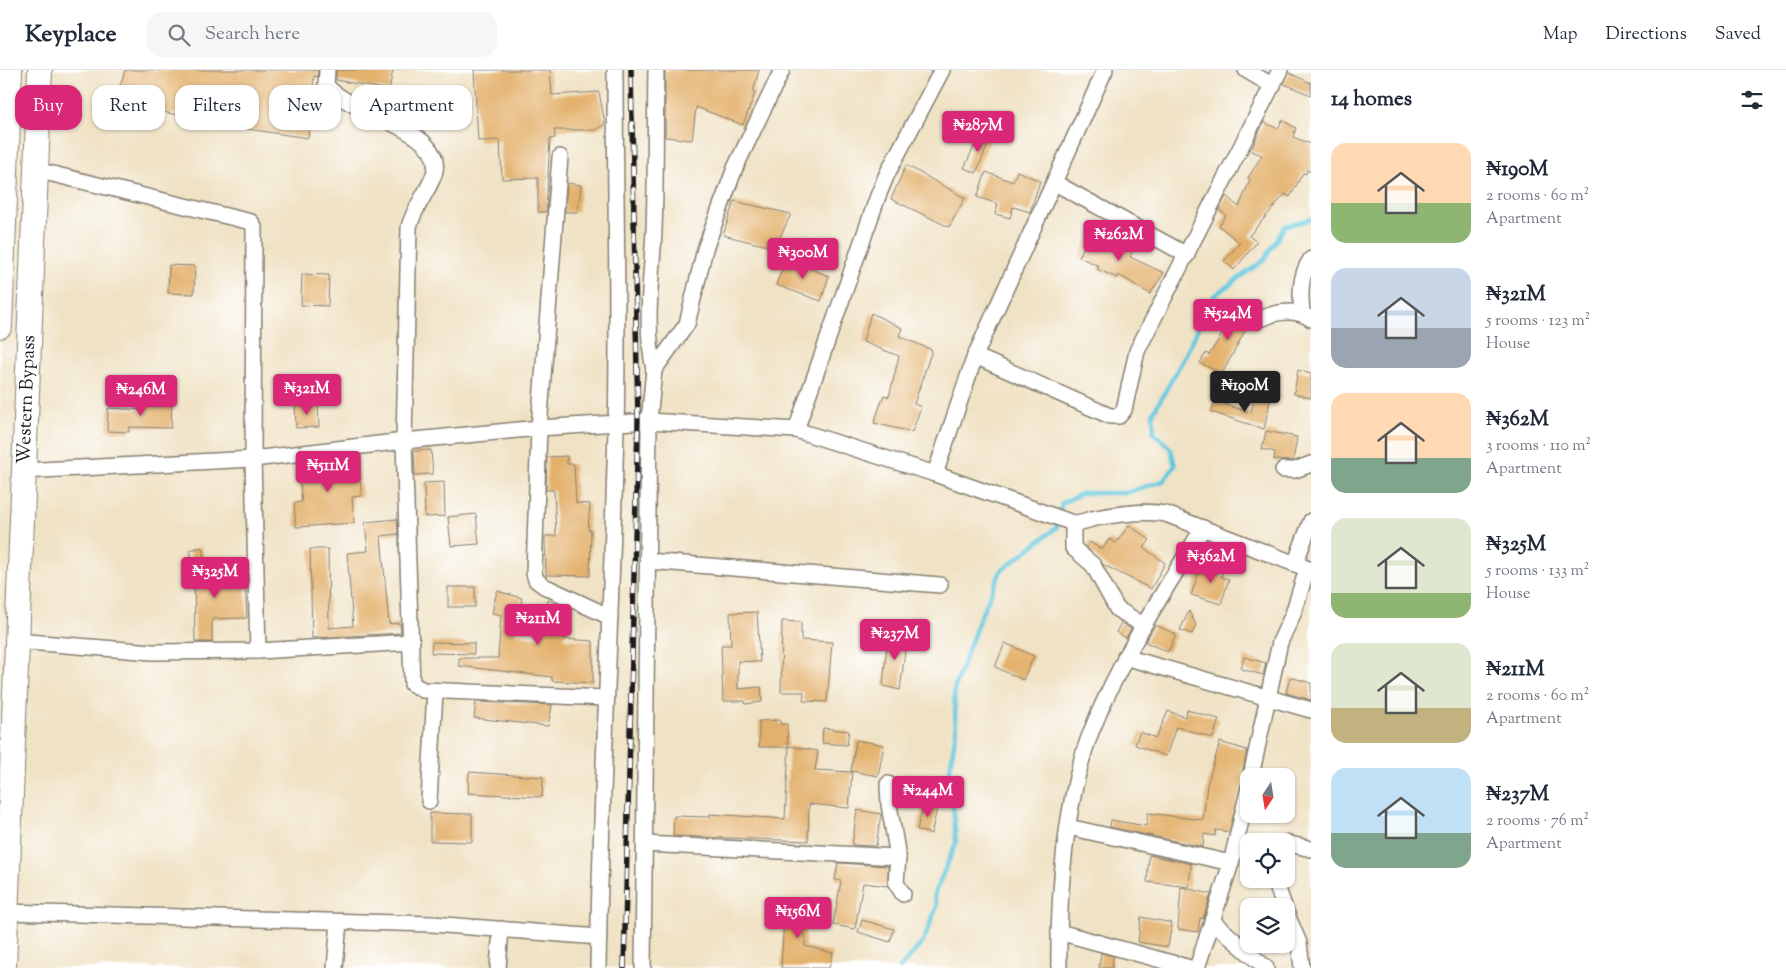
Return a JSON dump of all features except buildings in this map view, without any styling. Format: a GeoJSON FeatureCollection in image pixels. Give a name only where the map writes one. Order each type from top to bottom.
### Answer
{"type":"FeatureCollection","features":[{"type":"Feature","properties":{"kind":"main road","name":"Western Bypass"},"geometry":{"type":"LineString","coordinates":[[0,326],[10,70]]}},
{"type":"Feature","properties":{"kind":"main road","name":"Western Bypass"},"geometry":{"type":"LineString","coordinates":[[4,968],[22,471],[40,70]]}},
{"type":"Feature","properties":{"kind":"street"},"geometry":{"type":"LineString","coordinates":[[327,70],[326,85],[339,97],[420,138],[434,154],[435,171],[412,214],[409,226],[404,441],[412,684],[423,690],[436,691],[605,698]]}},
{"type":"Feature","properties":{"kind":"street"},"geometry":{"type":"LineString","coordinates":[[598,968],[605,698],[610,617],[616,423],[615,70]]}},
{"type":"Feature","properties":{"kind":"street"},"geometry":{"type":"LineString","coordinates":[[644,968],[650,421],[654,370],[649,337],[648,295],[654,230],[656,70]]}},
{"type":"Feature","properties":{"kind":"street"},"geometry":{"type":"LineString","coordinates":[[654,370],[687,324],[704,249],[735,168],[782,70]]}},
{"type":"Feature","properties":{"kind":"street"},"geometry":{"type":"LineString","coordinates":[[796,430],[878,196],[887,174],[942,70]]}},
{"type":"Feature","properties":{"kind":"street"},"geometry":{"type":"LineString","coordinates":[[935,474],[975,356],[1105,70]]}},
{"type":"Feature","properties":{"kind":"street"},"geometry":{"type":"LineString","coordinates":[[1246,70],[1272,86]]}},
{"type":"Feature","properties":{"kind":"street"},"geometry":{"type":"LineString","coordinates":[[975,356],[1110,416],[1119,416],[1124,410],[1137,351],[1280,70]]}},
{"type":"Feature","properties":{"kind":"street"},"geometry":{"type":"LineString","coordinates":[[560,156],[539,428],[534,573],[536,580],[544,586],[610,617]]}},
{"type":"Feature","properties":{"kind":"street"},"geometry":{"type":"LineString","coordinates":[[36,170],[251,222],[254,233],[253,459],[258,651]]}},
{"type":"Feature","properties":{"kind":"street"},"geometry":{"type":"LineString","coordinates":[[1055,182],[1187,255]]}},
{"type":"Feature","properties":{"kind":"street"},"geometry":{"type":"LineString","coordinates":[[1263,318],[1272,314],[1306,316],[1300,293],[1304,268],[1311,259]]}},
{"type":"Feature","properties":{"kind":"street"},"geometry":{"type":"LineString","coordinates":[[22,471],[253,459],[404,441],[539,428],[650,421],[796,430],[935,474],[1073,523],[1081,523],[1094,518],[1152,512],[1166,514],[1304,568]]}},
{"type":"Feature","properties":{"kind":"street"},"geometry":{"type":"LineString","coordinates":[[1283,470],[1296,470],[1311,464]]}},
{"type":"Feature","properties":{"kind":"street"},"geometry":{"type":"LineString","coordinates":[[1253,768],[1270,699],[1282,637],[1293,614],[1304,568],[1311,521]]}},
{"type":"Feature","properties":{"kind":"street"},"geometry":{"type":"LineString","coordinates":[[1073,523],[1072,548],[1093,565],[1117,609],[1143,624]]}},
{"type":"Feature","properties":{"kind":"street"},"geometry":{"type":"LineString","coordinates":[[1059,968],[1058,932],[1068,827],[1076,781],[1091,732],[1125,657],[1143,624],[1203,528]]}},
{"type":"Feature","properties":{"kind":"street"},"geometry":{"type":"LineString","coordinates":[[648,561],[940,585]]}},
{"type":"Feature","properties":{"kind":"street"},"geometry":{"type":"LineString","coordinates":[[16,642],[152,652],[258,651],[412,642]]}},
{"type":"Feature","properties":{"kind":"street"},"geometry":{"type":"LineString","coordinates":[[1125,657],[1311,710]]}},
{"type":"Feature","properties":{"kind":"street"},"geometry":{"type":"LineString","coordinates":[[429,801],[436,691]]}},
{"type":"Feature","properties":{"kind":"street"},"geometry":{"type":"LineString","coordinates":[[888,784],[889,806],[898,857],[896,883],[903,894]]}},
{"type":"Feature","properties":{"kind":"street"},"geometry":{"type":"LineString","coordinates":[[1068,827],[1231,863]]}},
{"type":"Feature","properties":{"kind":"street"},"geometry":{"type":"LineString","coordinates":[[645,844],[898,857]]}},
{"type":"Feature","properties":{"kind":"street"},"geometry":{"type":"LineString","coordinates":[[1295,845],[1311,849]]}},
{"type":"Feature","properties":{"kind":"street"},"geometry":{"type":"LineString","coordinates":[[1197,968],[1231,863],[1240,848]]}},
{"type":"Feature","properties":{"kind":"street"},"geometry":{"type":"LineString","coordinates":[[6,912],[339,922],[501,929],[599,937]]}},
{"type":"Feature","properties":{"kind":"street"},"geometry":{"type":"LineString","coordinates":[[1212,921],[1266,968]]}},
{"type":"Feature","properties":{"kind":"street"},"geometry":{"type":"LineString","coordinates":[[335,968],[339,922]]}},
{"type":"Feature","properties":{"kind":"street"},"geometry":{"type":"LineString","coordinates":[[498,968],[501,929]]}},
{"type":"Feature","properties":{"kind":"street"},"geometry":{"type":"LineString","coordinates":[[1058,932],[1190,968]]}},
{"type":"Feature","properties":{"kind":"street"},"geometry":{"type":"LineString","coordinates":[[1295,933],[1299,943],[1302,968]]}},
{"type":"Feature","properties":{"kind":"waterway"},"geometry":{"type":"LineString","coordinates":[[900,968],[923,942],[937,906],[934,895],[956,843],[950,768],[956,732],[954,689],[979,620],[1001,571],[1056,528],[1062,503],[1083,493],[1125,493],[1163,481],[1175,466],[1171,449],[1154,433],[1153,413],[1184,358],[1214,296],[1264,260],[1285,226],[1311,219]]}},
{"type":"Feature","properties":{"kind":"railway"},"geometry":{"type":"LineString","coordinates":[[624,968],[638,421],[631,70]]}}]}
